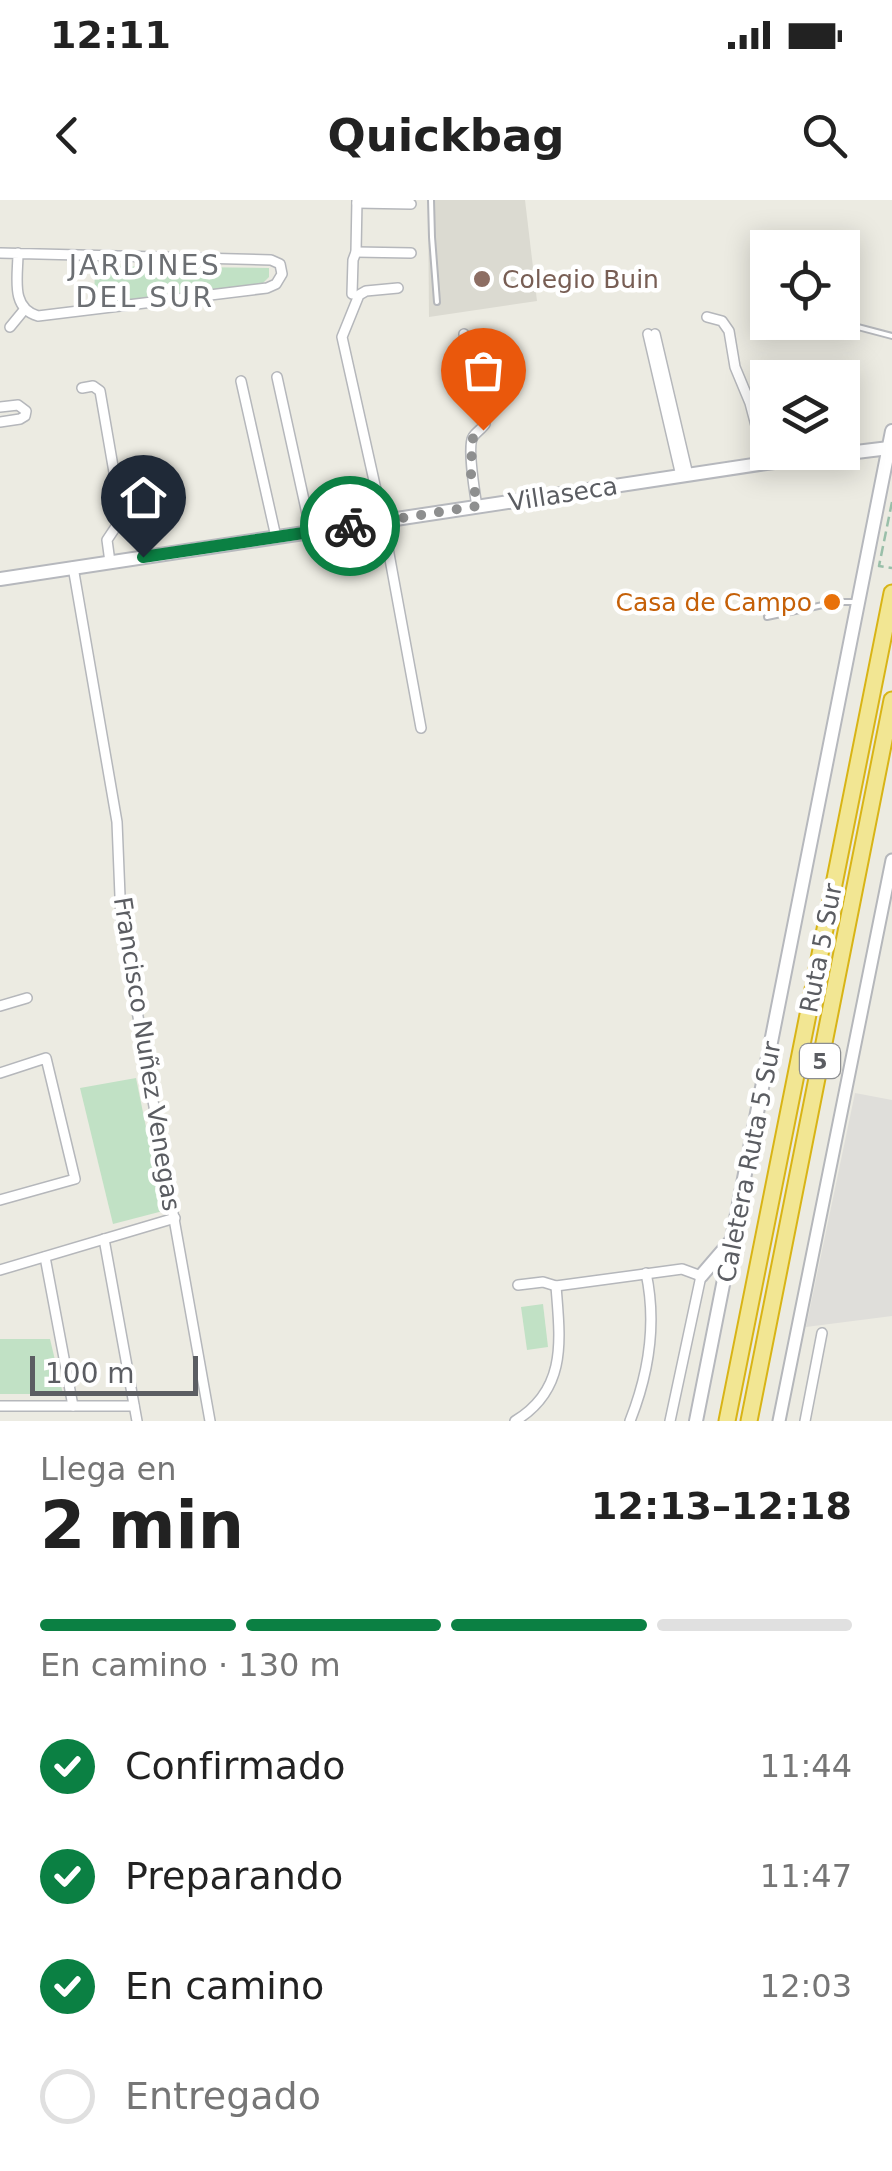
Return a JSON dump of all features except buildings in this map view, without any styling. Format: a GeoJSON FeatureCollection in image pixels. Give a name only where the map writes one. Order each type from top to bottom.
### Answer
{"type":"FeatureCollection","features":[{"type":"Feature","properties":{"kind":"highway","name":"Ruta 5 Sur"},"geometry":{"type":"LineString","coordinates":[[727,1421],[892,593]]}},
{"type":"Feature","properties":{"kind":"highway","name":"Ruta 5 Sur"},"geometry":{"type":"LineString","coordinates":[[749,1421],[892,700]]}},
{"type":"Feature","properties":{"kind":"main road","name":"Caletera Ruta 5 Sur"},"geometry":{"type":"LineString","coordinates":[[696,1421],[892,431]]}},
{"type":"Feature","properties":{"kind":"main road","name":"Villaseca"},"geometry":{"type":"LineString","coordinates":[[860,451],[888,448]]}},
{"type":"Feature","properties":{"kind":"main road","name":"Villaseca"},"geometry":{"type":"LineString","coordinates":[[0,578],[750,465]]}},
{"type":"Feature","properties":{"kind":"main road"},"geometry":{"type":"LineString","coordinates":[[700,1276],[734,1238]]}},
{"type":"Feature","properties":{"kind":"street"},"geometry":{"type":"LineString","coordinates":[[352,294],[357,202],[411,204]]}},
{"type":"Feature","properties":{"kind":"street"},"geometry":{"type":"LineString","coordinates":[[0,252],[271,260],[282,271],[276,284],[267,288],[43,316],[24,310],[18,297],[18,253]]}},
{"type":"Feature","properties":{"kind":"street"},"geometry":{"type":"LineString","coordinates":[[356,252],[411,253]]}},
{"type":"Feature","properties":{"kind":"street"},"geometry":{"type":"LineString","coordinates":[[398,288],[360,295],[342,338],[383,521],[422,728]]}},
{"type":"Feature","properties":{"kind":"street"},"geometry":{"type":"LineString","coordinates":[[10,327],[24,310]]}},
{"type":"Feature","properties":{"kind":"street"},"geometry":{"type":"LineString","coordinates":[[708,317],[722,321],[729,331],[735,367],[750,402]]}},
{"type":"Feature","properties":{"kind":"street"},"geometry":{"type":"LineString","coordinates":[[464,334],[484,424],[472,443],[471,474],[478,506]]}},
{"type":"Feature","properties":{"kind":"street"},"geometry":{"type":"LineString","coordinates":[[651,334],[684,475]]}},
{"type":"Feature","properties":{"kind":"street"},"geometry":{"type":"LineString","coordinates":[[277,377],[311,532]]}},
{"type":"Feature","properties":{"kind":"street"},"geometry":{"type":"LineString","coordinates":[[241,381],[276,537]]}},
{"type":"Feature","properties":{"kind":"street"},"geometry":{"type":"LineString","coordinates":[[82,388],[96,387],[100,394],[120,507],[119,522],[107,540],[110,562]]}},
{"type":"Feature","properties":{"kind":"street"},"geometry":{"type":"LineString","coordinates":[[0,408],[21,406],[26,413],[20,419],[0,422]]}},
{"type":"Feature","properties":{"kind":"street","name":"Francisco Nuñez Venegas"},"geometry":{"type":"LineString","coordinates":[[74,568],[117,822],[120,921],[210,1421]]}},
{"type":"Feature","properties":{"kind":"street"},"geometry":{"type":"LineString","coordinates":[[780,1421],[892,860]]}},
{"type":"Feature","properties":{"kind":"street"},"geometry":{"type":"LineString","coordinates":[[0,1006],[27,998]]}},
{"type":"Feature","properties":{"kind":"street"},"geometry":{"type":"LineString","coordinates":[[0,1073],[46,1058],[75,1179],[0,1200]]}},
{"type":"Feature","properties":{"kind":"street"},"geometry":{"type":"LineString","coordinates":[[0,1270],[174,1218]]}},
{"type":"Feature","properties":{"kind":"street"},"geometry":{"type":"LineString","coordinates":[[104,1239],[137,1421]]}},
{"type":"Feature","properties":{"kind":"street"},"geometry":{"type":"LineString","coordinates":[[46,1256],[73,1406]]}},
{"type":"Feature","properties":{"kind":"street"},"geometry":{"type":"LineString","coordinates":[[518,1285],[543,1282],[556,1286],[682,1269],[700,1276],[670,1421]]}},
{"type":"Feature","properties":{"kind":"street"},"geometry":{"type":"LineString","coordinates":[[630,1421],[642,1394],[650,1353],[646,1273]]}},
{"type":"Feature","properties":{"kind":"street"},"geometry":{"type":"LineString","coordinates":[[515,1421],[545,1394],[556,1368],[560,1331],[556,1286]]}},
{"type":"Feature","properties":{"kind":"street"},"geometry":{"type":"LineString","coordinates":[[805,1421],[822,1333]]}},
{"type":"Feature","properties":{"kind":"street"},"geometry":{"type":"LineString","coordinates":[[0,1406],[134,1406]]}},
{"type":"Feature","properties":{"kind":"lane"},"geometry":{"type":"LineString","coordinates":[[432,200],[437,302]]}},
{"type":"Feature","properties":{"kind":"lane"},"geometry":{"type":"LineString","coordinates":[[860,327],[892,336]]}},
{"type":"Feature","properties":{"kind":"lane"},"geometry":{"type":"LineString","coordinates":[[767,616],[837,602],[858,603]]}},
{"type":"Feature","properties":{"kind":"path"},"geometry":{"type":"LineString","coordinates":[[892,502],[880,566],[892,568]]}},
{"type":"Feature","properties":{"kind":"shaded area","name":"Colegio Buin"},"geometry":{"type":"Polygon","coordinates":[[[428,200],[525,200],[537,301],[429,317],[428,200]]]}},
{"type":"Feature","properties":{"kind":"shaded area"},"geometry":{"type":"Polygon","coordinates":[[[855,1093],[892,1100],[892,1316],[806,1327],[855,1093]]]}},
{"type":"Feature","properties":{"kind":"green space"},"geometry":{"type":"Polygon","coordinates":[[[95,266],[269,268],[269,277],[262,284],[94,305],[95,266]]]}},
{"type":"Feature","properties":{"kind":"green space"},"geometry":{"type":"Polygon","coordinates":[[[136,1078],[163,1211],[113,1224],[80,1088],[136,1078]]]}},
{"type":"Feature","properties":{"kind":"green space"},"geometry":{"type":"Polygon","coordinates":[[[543,1304],[548,1347],[527,1350],[521,1307],[543,1304]]]}},
{"type":"Feature","properties":{"kind":"green space"},"geometry":{"type":"Polygon","coordinates":[[[0,1339],[50,1339],[63,1394],[0,1394],[0,1339]]]}},
{"type":"Feature","properties":{"kind":"way so far"},"geometry":{"type":"LineString","coordinates":[[350,526],[478,506],[471,474],[472,443],[483,430]]}},
{"type":"Feature","properties":{"kind":"place","name":"Colegio Buin"},"geometry":{"type":"Point","coordinates":[482,279]}},
{"type":"Feature","properties":{"kind":"place","name":"Casa de Campo"},"geometry":{"type":"Point","coordinates":[832,602]}},
{"type":"Feature","properties":{"kind":"district","name":"JARDINES DEL SUR"},"geometry":{"type":"Point","coordinates":[145,281]}},
{"type":"Feature","properties":{"kind":"route"},"geometry":{"type":"LineString","coordinates":[[143,557],[350,526]]}}]}
